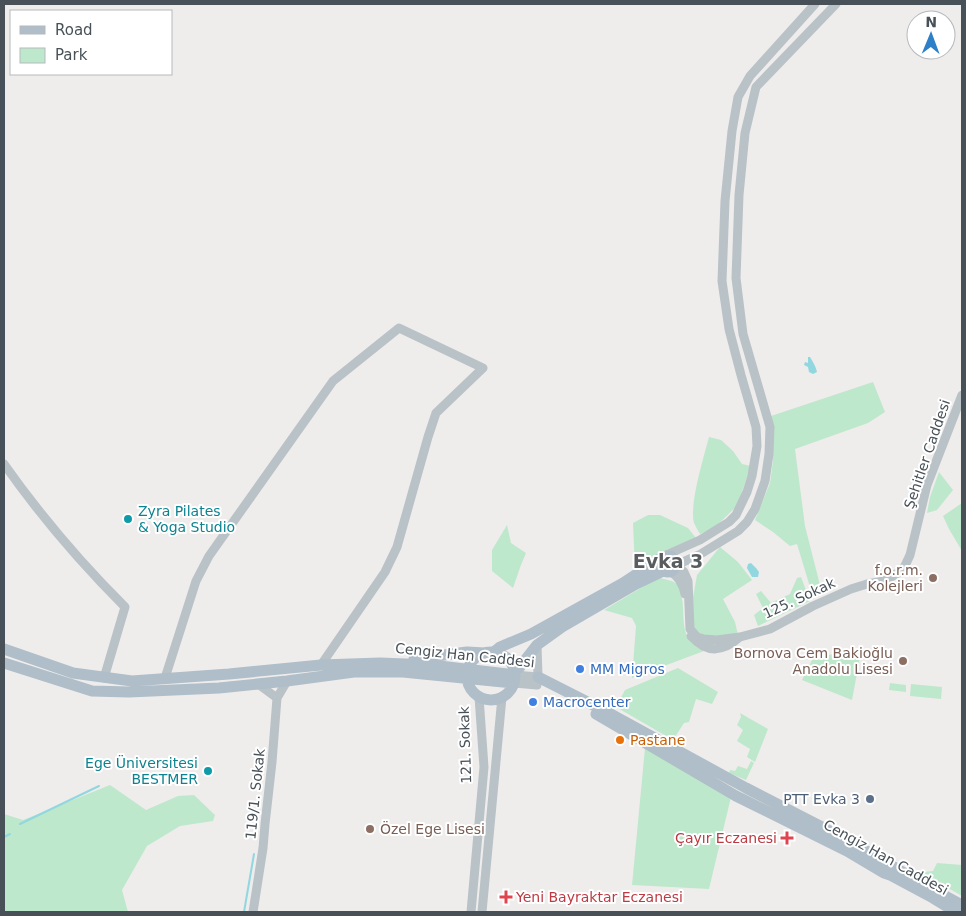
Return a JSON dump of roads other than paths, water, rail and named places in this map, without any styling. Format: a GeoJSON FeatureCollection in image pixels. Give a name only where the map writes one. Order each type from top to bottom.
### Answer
{"type":"FeatureCollection","features":[{"type":"Feature","properties":{"kind":"main road"},"geometry":{"type":"LineString","coordinates":[[664,557],[659,563],[661,569],[670,569]]}},
{"type":"Feature","properties":{"kind":"main road"},"geometry":{"type":"LineString","coordinates":[[467,673],[474,659],[478,656],[490,653],[531,634],[623,583],[664,557]]}},
{"type":"Feature","properties":{"kind":"main road"},"geometry":{"type":"LineString","coordinates":[[502,697],[509,692],[514,676],[537,645],[562,627],[636,584],[670,569]]}},
{"type":"Feature","properties":{"kind":"main road","name":"Cengiz Han Caddesi"},"geometry":{"type":"LineString","coordinates":[[4,649],[73,674],[132,681],[229,674],[321,664],[380,663],[431,665],[467,673]]}},
{"type":"Feature","properties":{"kind":"main road"},"geometry":{"type":"LineString","coordinates":[[380,663],[467,652],[490,653],[500,654],[510,661],[514,676]]}},
{"type":"Feature","properties":{"kind":"main road","name":"Cengiz Han Caddesi"},"geometry":{"type":"LineString","coordinates":[[4,664],[92,691],[129,692],[219,688],[354,672],[467,673],[514,676]]}},
{"type":"Feature","properties":{"kind":"main road","name":"121. Sokak"},"geometry":{"type":"LineString","coordinates":[[467,673],[469,686],[479,697],[490,700],[502,697]]}},
{"type":"Feature","properties":{"kind":"main road","name":"Cengiz Han Caddesi"},"geometry":{"type":"LineString","coordinates":[[538,681],[609,713],[746,788],[851,842],[962,905]]}},
{"type":"Feature","properties":{"kind":"main road","name":"Cengiz Han Caddesi"},"geometry":{"type":"LineString","coordinates":[[538,681],[736,796],[848,851],[956,912]]}},
{"type":"Feature","properties":{"kind":"street"},"geometry":{"type":"LineString","coordinates":[[664,557],[687,547],[729,522],[736,515],[752,476],[757,446],[756,427],[729,329],[722,281],[725,198],[732,131],[738,97],[750,76],[815,4]]}},
{"type":"Feature","properties":{"kind":"street"},"geometry":{"type":"LineString","coordinates":[[670,569],[699,555],[738,531],[747,522],[755,509],[765,480],[770,428],[743,334],[736,278],[738,198],[745,132],[756,88],[836,4]]}},
{"type":"Feature","properties":{"kind":"street"},"geometry":{"type":"LineString","coordinates":[[786,36],[797,45]]}},
{"type":"Feature","properties":{"kind":"street"},"geometry":{"type":"LineString","coordinates":[[728,162],[742,164]]}},
{"type":"Feature","properties":{"kind":"street"},"geometry":{"type":"LineString","coordinates":[[725,198],[738,198]]}},
{"type":"Feature","properties":{"kind":"street"},"geometry":{"type":"LineString","coordinates":[[165,678],[196,581],[209,556],[333,381],[399,328],[482,368],[436,413],[397,547],[386,572],[321,664]]}},
{"type":"Feature","properties":{"kind":"street","name":"Şehitler Caddesi"},"geometry":{"type":"LineString","coordinates":[[867,584],[884,581],[903,570],[910,555],[927,485],[962,395]]}},
{"type":"Feature","properties":{"kind":"street"},"geometry":{"type":"LineString","coordinates":[[4,464],[27,497],[93,575],[125,607],[104,678]]}},
{"type":"Feature","properties":{"kind":"street"},"geometry":{"type":"LineString","coordinates":[[736,515],[747,522]]}},
{"type":"Feature","properties":{"kind":"street"},"geometry":{"type":"LineString","coordinates":[[670,569],[684,572],[688,581],[690,629],[697,637],[704,639],[740,637]]}},
{"type":"Feature","properties":{"kind":"street","name":"125. Sokak"},"geometry":{"type":"LineString","coordinates":[[670,569],[684,587],[690,635],[706,648],[717,650],[731,644],[740,637],[770,629],[813,606],[850,589],[867,584]]}},
{"type":"Feature","properties":{"kind":"street"},"geometry":{"type":"LineString","coordinates":[[537,645],[538,681]]}},
{"type":"Feature","properties":{"kind":"street","name":"Cengiz Han Caddesi"},"geometry":{"type":"LineString","coordinates":[[514,676],[538,681]]}},
{"type":"Feature","properties":{"kind":"street","name":"119/1. Sokak"},"geometry":{"type":"LineString","coordinates":[[254,912],[263,848],[278,698],[287,681]]}},
{"type":"Feature","properties":{"kind":"street"},"geometry":{"type":"LineString","coordinates":[[258,684],[278,698]]}},
{"type":"Feature","properties":{"kind":"street","name":"121. Sokak"},"geometry":{"type":"LineString","coordinates":[[472,912],[484,767],[479,697]]}},
{"type":"Feature","properties":{"kind":"street","name":"121. Sokak"},"geometry":{"type":"LineString","coordinates":[[482,912],[502,697]]}},
{"type":"Feature","properties":{"kind":"water"},"geometry":{"type":"Polygon","coordinates":[[[808,357],[810,357],[817,370],[813,374],[804,365],[805,362],[808,363],[808,357]]]}},
{"type":"Feature","properties":{"kind":"water"},"geometry":{"type":"Polygon","coordinates":[[[751,563],[759,572],[758,577],[752,577],[747,568],[748,564],[751,563]]]}},
{"type":"Feature","properties":{"kind":"waterway"},"geometry":{"type":"LineString","coordinates":[[20,824],[99,786]]}},
{"type":"Feature","properties":{"kind":"waterway"},"geometry":{"type":"LineString","coordinates":[[4,837],[10,834]]}},
{"type":"Feature","properties":{"kind":"waterway"},"geometry":{"type":"LineString","coordinates":[[244,912],[254,854]]}},
{"type":"Feature","properties":{"kind":"place","name":"Zyra Pilates & Yoga Studio"},"geometry":{"type":"Point","coordinates":[128,519]}},
{"type":"Feature","properties":{"kind":"place","name":"f.o.r.m. Kolejleri"},"geometry":{"type":"Point","coordinates":[933,578]}},
{"type":"Feature","properties":{"kind":"place","name":"Bornova Cem Bakioğlu Anadolu Lisesi"},"geometry":{"type":"Point","coordinates":[903,661]}},
{"type":"Feature","properties":{"kind":"place","name":"MM Migros"},"geometry":{"type":"Point","coordinates":[580,669]}},
{"type":"Feature","properties":{"kind":"place","name":"Macrocenter"},"geometry":{"type":"Point","coordinates":[533,702]}},
{"type":"Feature","properties":{"kind":"place","name":"Pastane"},"geometry":{"type":"Point","coordinates":[620,740]}},
{"type":"Feature","properties":{"kind":"place","name":"Ege Üniversitesi BESTMER"},"geometry":{"type":"Point","coordinates":[208,771]}},
{"type":"Feature","properties":{"kind":"place","name":"PTT Evka 3"},"geometry":{"type":"Point","coordinates":[870,799]}},
{"type":"Feature","properties":{"kind":"place","name":"Özel Ege Lisesi"},"geometry":{"type":"Point","coordinates":[370,829]}},
{"type":"Feature","properties":{"kind":"place","name":"Çayır Eczanesi"},"geometry":{"type":"Point","coordinates":[787,838]}},
{"type":"Feature","properties":{"kind":"place","name":"Yeni Bayraktar Eczanesi"},"geometry":{"type":"Point","coordinates":[506,897]}},
{"type":"Feature","properties":{"kind":"district","name":"Evka 3"},"geometry":{"type":"Point","coordinates":[668,561]}}]}
